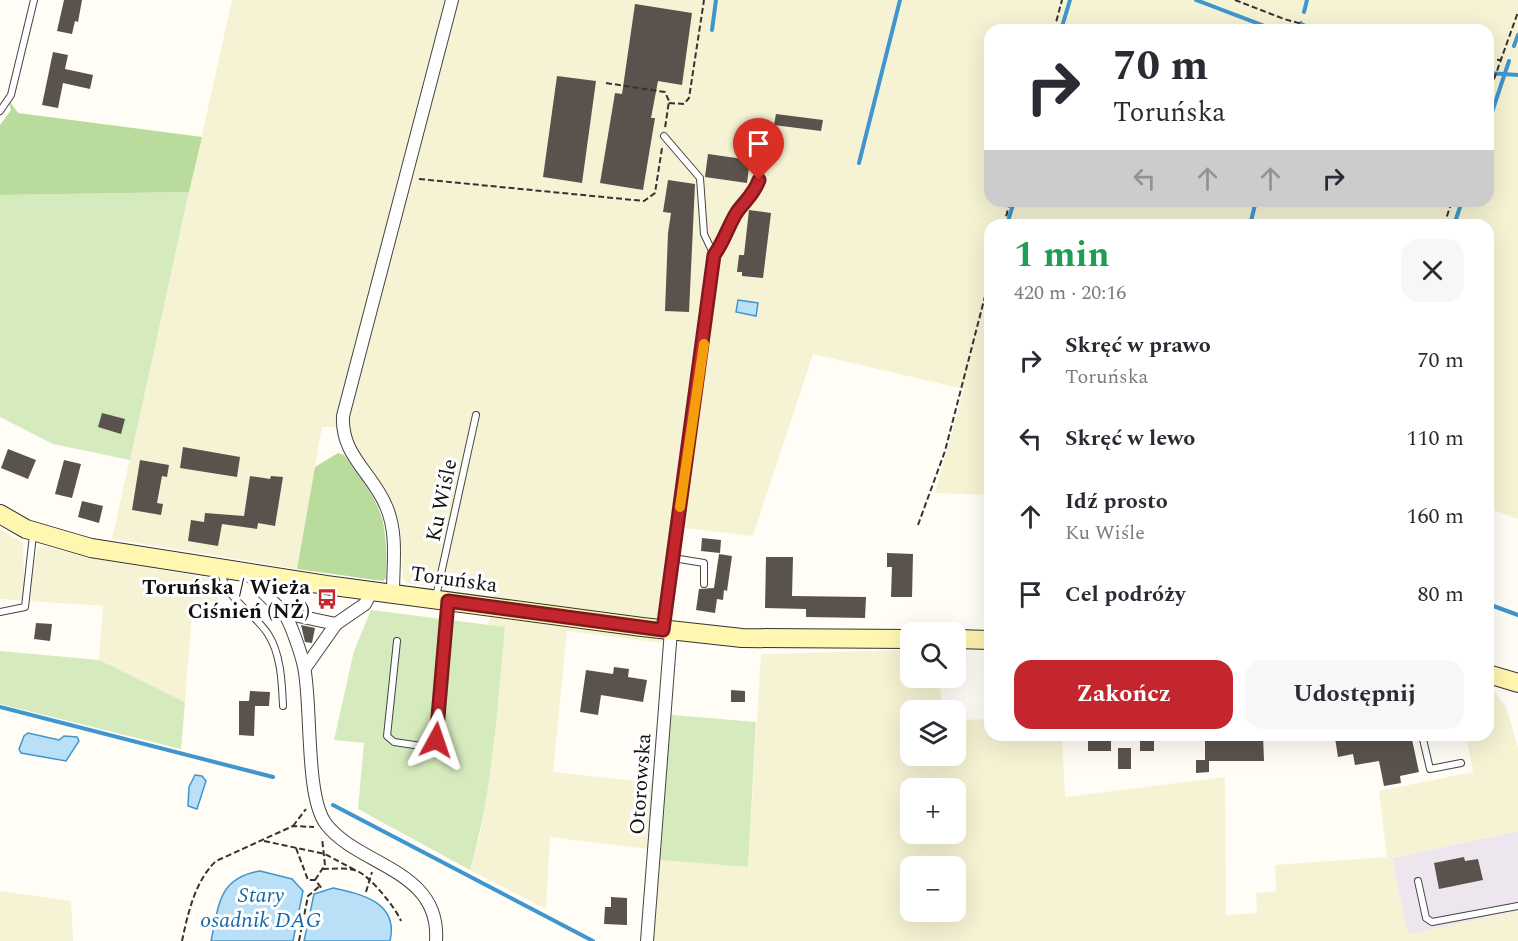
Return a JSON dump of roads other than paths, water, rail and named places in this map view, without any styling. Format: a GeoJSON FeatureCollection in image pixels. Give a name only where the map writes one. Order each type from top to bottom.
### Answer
{"type":"FeatureCollection","features":[{"type":"Feature","properties":{"kind":"street"},"geometry":{"type":"LineString","coordinates":[[393,593],[394,539],[390,515],[380,494],[347,446],[342,425],[344,405],[452,0]]}},
{"type":"Feature","properties":{"kind":"street","name":"Toruńska"},"geometry":{"type":"LineString","coordinates":[[0,514],[34,532],[91,548],[372,591],[443,596],[667,630],[742,638],[900,639]]}},
{"type":"Feature","properties":{"kind":"street"},"geometry":{"type":"LineString","coordinates":[[252,574],[263,594],[284,613],[305,668],[315,789],[324,826],[400,873],[428,903],[434,921],[436,941]]}},
{"type":"Feature","properties":{"kind":"street"},"geometry":{"type":"LineString","coordinates":[[305,668],[336,624],[365,604],[372,591]]}},
{"type":"Feature","properties":{"kind":"street"},"geometry":{"type":"LineString","coordinates":[[284,613],[336,624]]}},
{"type":"Feature","properties":{"kind":"street","name":"Otorowska"},"geometry":{"type":"LineString","coordinates":[[647,941],[667,630]]}},
{"type":"Feature","properties":{"kind":"street"},"geometry":{"type":"LineString","coordinates":[[966,639],[984,640]]}},
{"type":"Feature","properties":{"kind":"street"},"geometry":{"type":"LineString","coordinates":[[1494,676],[1518,683]]}},
{"type":"Feature","properties":{"kind":"lane"},"geometry":{"type":"LineString","coordinates":[[0,111],[11,95],[34,0]]}},
{"type":"Feature","properties":{"kind":"lane"},"geometry":{"type":"LineString","coordinates":[[664,136],[700,178],[704,234],[714,255]]}},
{"type":"Feature","properties":{"kind":"lane"},"geometry":{"type":"LineString","coordinates":[[667,630],[673,558],[714,255],[726,239],[737,213],[754,193],[759,180]]}},
{"type":"Feature","properties":{"kind":"lane","name":"Ku Wiśle"},"geometry":{"type":"LineString","coordinates":[[397,640],[387,736],[394,742],[428,747],[436,740],[443,596],[476,415]]}},
{"type":"Feature","properties":{"kind":"lane"},"geometry":{"type":"LineString","coordinates":[[0,612],[26,607],[34,532]]}},
{"type":"Feature","properties":{"kind":"lane"},"geometry":{"type":"LineString","coordinates":[[673,558],[704,563],[704,584]]}},
{"type":"Feature","properties":{"kind":"lane"},"geometry":{"type":"LineString","coordinates":[[221,569],[224,582],[233,597],[264,629],[272,642],[281,678],[283,706]]}},
{"type":"Feature","properties":{"kind":"lane"},"geometry":{"type":"LineString","coordinates":[[1423,741],[1430,769],[1461,763]]}},
{"type":"Feature","properties":{"kind":"lane"},"geometry":{"type":"LineString","coordinates":[[1419,881],[1426,918],[1432,922],[1518,906]]}},
{"type":"Feature","properties":{"kind":"water"},"geometry":{"type":"Polygon","coordinates":[[[738,300],[758,303],[756,316],[736,312],[738,300]]]}},
{"type":"Feature","properties":{"kind":"water"},"geometry":{"type":"Polygon","coordinates":[[[28,733],[59,740],[64,736],[77,737],[79,741],[66,761],[21,753],[19,749],[24,736],[28,733]]]}},
{"type":"Feature","properties":{"kind":"water"},"geometry":{"type":"Polygon","coordinates":[[[195,775],[202,776],[206,781],[197,809],[188,806],[189,787],[195,775]]]}},
{"type":"Feature","properties":{"kind":"water","name":"Stary osadnik DAG"},"geometry":{"type":"Polygon","coordinates":[[[260,871],[292,879],[303,891],[293,941],[211,941],[219,905],[228,887],[246,875],[260,871]]]}},
{"type":"Feature","properties":{"kind":"water","name":"Stary osadnik DAG"},"geometry":{"type":"Polygon","coordinates":[[[333,888],[366,897],[383,909],[389,917],[390,941],[304,941],[314,894],[333,888]]]}},
{"type":"Feature","properties":{"kind":"waterway"},"geometry":{"type":"LineString","coordinates":[[712,30],[716,0]]}},
{"type":"Feature","properties":{"kind":"waterway"},"geometry":{"type":"LineString","coordinates":[[859,163],[900,0]]}},
{"type":"Feature","properties":{"kind":"waterway"},"geometry":{"type":"LineString","coordinates":[[1063,24],[1070,0]]}},
{"type":"Feature","properties":{"kind":"waterway"},"geometry":{"type":"LineString","coordinates":[[1196,0],[1259,24]]}},
{"type":"Feature","properties":{"kind":"waterway"},"geometry":{"type":"LineString","coordinates":[[1304,12],[1307,0]]}},
{"type":"Feature","properties":{"kind":"waterway"},"geometry":{"type":"LineString","coordinates":[[1514,46],[1518,35]]}},
{"type":"Feature","properties":{"kind":"waterway"},"geometry":{"type":"LineString","coordinates":[[1494,106],[1509,61]]}},
{"type":"Feature","properties":{"kind":"waterway"},"geometry":{"type":"LineString","coordinates":[[1494,73],[1518,75]]}},
{"type":"Feature","properties":{"kind":"waterway"},"geometry":{"type":"LineString","coordinates":[[1009,219],[1012,207]]}},
{"type":"Feature","properties":{"kind":"waterway"},"geometry":{"type":"LineString","coordinates":[[1252,219],[1254,207]]}},
{"type":"Feature","properties":{"kind":"waterway"},"geometry":{"type":"LineString","coordinates":[[1456,219],[1460,207]]}},
{"type":"Feature","properties":{"kind":"waterway"},"geometry":{"type":"LineString","coordinates":[[1494,606],[1518,615]]}},
{"type":"Feature","properties":{"kind":"waterway"},"geometry":{"type":"LineString","coordinates":[[0,707],[273,777]]}},
{"type":"Feature","properties":{"kind":"waterway"},"geometry":{"type":"LineString","coordinates":[[333,805],[593,941]]}},
{"type":"Feature","properties":{"kind":"place","name":"Toruńska / Wieża Ciśnień (NŻ)"},"geometry":{"type":"Point","coordinates":[327,599]}}]}
